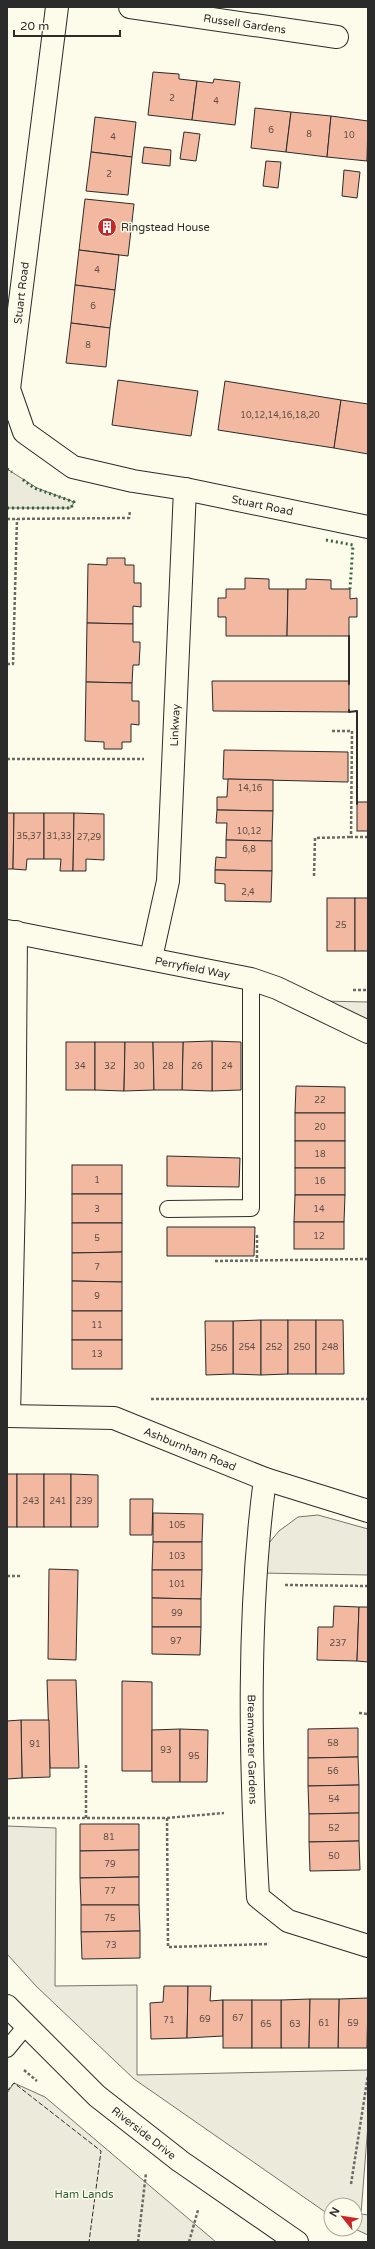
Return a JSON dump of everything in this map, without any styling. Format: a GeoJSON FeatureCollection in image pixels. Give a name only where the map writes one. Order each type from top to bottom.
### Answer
{"type":"FeatureCollection","features":[{"type":"Feature","properties":{"kind":"street","name":"Stuart Road"},"geometry":{"type":"LineString","coordinates":[[57,7],[9,389],[16,434],[73,466],[134,481],[368,527]]}},
{"type":"Feature","properties":{"kind":"street","name":"Russell Gardens"},"geometry":{"type":"LineString","coordinates":[[130,7],[337,37]]}},
{"type":"Feature","properties":{"kind":"street","name":"Linkway"},"geometry":{"type":"LineString","coordinates":[[152,958],[168,881],[185,490]]}},
{"type":"Feature","properties":{"kind":"street","name":"Perryfield Way"},"geometry":{"type":"LineString","coordinates":[[12,932],[152,958],[251,979],[277,988],[368,1032]]}},
{"type":"Feature","properties":{"kind":"street"},"geometry":{"type":"LineString","coordinates":[[8,1416],[14,1196],[12,932]]}},
{"type":"Feature","properties":{"kind":"street","name":"Ashburnham Road"},"geometry":{"type":"LineString","coordinates":[[8,1416],[114,1418],[265,1479],[368,1510]]}},
{"type":"Feature","properties":{"kind":"street","name":"Breamwater Gardens"},"geometry":{"type":"LineString","coordinates":[[265,1479],[254,1585],[253,1810],[258,1897],[288,1921],[368,1946]]}},
{"type":"Feature","properties":{"kind":"street","name":"Riverside Drive"},"geometry":{"type":"LineString","coordinates":[[7,2006],[97,2096],[180,2161],[297,2242]]}},
{"type":"Feature","properties":{"kind":"lane"},"geometry":{"type":"LineString","coordinates":[[168,1209],[251,1208],[251,979]]}},
{"type":"Feature","properties":{"kind":"lane"},"geometry":{"type":"LineString","coordinates":[[7,2049],[26,2026]]}},
{"type":"Feature","properties":{"kind":"path"},"geometry":{"type":"LineString","coordinates":[[7,519],[129,518],[134,481]]}},
{"type":"Feature","properties":{"kind":"path"},"geometry":{"type":"LineString","coordinates":[[7,664],[13,664],[17,519]]}},
{"type":"Feature","properties":{"kind":"path"},"geometry":{"type":"LineString","coordinates":[[332,731],[352,731],[351,837]]}},
{"type":"Feature","properties":{"kind":"path"},"geometry":{"type":"LineString","coordinates":[[7,759],[173,759]]}},
{"type":"Feature","properties":{"kind":"path"},"geometry":{"type":"LineString","coordinates":[[314,876],[315,838],[368,837]]}},
{"type":"Feature","properties":{"kind":"path"},"geometry":{"type":"LineString","coordinates":[[216,1261],[368,1259]]}},
{"type":"Feature","properties":{"kind":"path"},"geometry":{"type":"LineString","coordinates":[[148,1399],[368,1399]]}},
{"type":"Feature","properties":{"kind":"path"},"geometry":{"type":"LineString","coordinates":[[7,1576],[20,1576]]}},
{"type":"Feature","properties":{"kind":"path"},"geometry":{"type":"LineString","coordinates":[[254,1585],[368,1586]]}},
{"type":"Feature","properties":{"kind":"path"},"geometry":{"type":"LineString","coordinates":[[359,1714],[368,1714]]}},
{"type":"Feature","properties":{"kind":"path"},"geometry":{"type":"LineString","coordinates":[[86,1765],[86,1818]]}},
{"type":"Feature","properties":{"kind":"path"},"geometry":{"type":"LineString","coordinates":[[7,1818],[167,1818],[253,1810]]}},
{"type":"Feature","properties":{"kind":"path"},"geometry":{"type":"LineString","coordinates":[[167,1818],[168,1947],[276,1944]]}},
{"type":"Feature","properties":{"kind":"path"},"geometry":{"type":"LineString","coordinates":[[351,2184],[368,2075]]}},
{"type":"Feature","properties":{"kind":"path"},"geometry":{"type":"LineString","coordinates":[[138,2242],[146,2170]]}},
{"type":"Feature","properties":{"kind":"path"},"geometry":{"type":"LineString","coordinates":[[189,2242],[198,2210]]}},
{"type":"Feature","properties":{"kind":"green space"},"geometry":{"type":"Polygon","coordinates":[[[7,469],[37,488],[74,502],[71,508],[7,508],[7,469]]]}},
{"type":"Feature","properties":{"kind":"green space"},"geometry":{"type":"Polygon","coordinates":[[[321,1001],[368,1002],[368,1021],[321,1001]]]}},
{"type":"Feature","properties":{"kind":"green space"},"geometry":{"type":"Polygon","coordinates":[[[318,1515],[368,1529],[368,1575],[261,1573],[264,1549],[279,1531],[298,1517],[318,1515]]]}},
{"type":"Feature","properties":{"kind":"green space"},"geometry":{"type":"Polygon","coordinates":[[[7,1826],[56,1828],[55,1986],[137,1985],[137,2075],[368,2070],[368,2124],[362,2197],[323,2197],[323,2210],[134,2079],[36,1986],[7,1954],[7,1826]]]}},
{"type":"Feature","properties":{"kind":"green space","name":"Ham Lands"},"geometry":{"type":"Polygon","coordinates":[[[14,2083],[45,2097],[216,2242],[7,2242],[7,2093],[14,2083]]]}},
{"type":"Feature","properties":{"kind":"green space"},"geometry":{"type":"Polygon","coordinates":[[[363,2214],[368,2215],[368,2235],[363,2233],[363,2214]]]}},
{"type":"Feature","properties":{"kind":"building"},"geometry":{"type":"Polygon","coordinates":[[[153,72],[179,74],[179,79],[197,81],[192,120],[148,115],[153,72]]]}},
{"type":"Feature","properties":{"kind":"building"},"geometry":{"type":"Polygon","coordinates":[[[214,79],[240,82],[235,125],[192,120],[197,81],[213,83],[214,79]]]}},
{"type":"Feature","properties":{"kind":"building"},"geometry":{"type":"Polygon","coordinates":[[[255,108],[291,112],[286,152],[251,148],[255,108]]]}},
{"type":"Feature","properties":{"kind":"building"},"geometry":{"type":"Polygon","coordinates":[[[291,112],[331,116],[327,157],[286,152],[291,112]]]}},
{"type":"Feature","properties":{"kind":"building"},"geometry":{"type":"Polygon","coordinates":[[[331,116],[368,121],[367,161],[327,157],[331,116]]]}},
{"type":"Feature","properties":{"kind":"building"},"geometry":{"type":"Polygon","coordinates":[[[95,117],[136,122],[132,157],[91,152],[95,117]]]}},
{"type":"Feature","properties":{"kind":"building"},"geometry":{"type":"Polygon","coordinates":[[[184,132],[200,134],[196,161],[180,159],[184,132]]]}},
{"type":"Feature","properties":{"kind":"building"},"geometry":{"type":"Polygon","coordinates":[[[144,147],[171,150],[170,166],[142,163],[144,147]]]}},
{"type":"Feature","properties":{"kind":"building"},"geometry":{"type":"Polygon","coordinates":[[[91,152],[132,157],[128,195],[86,191],[91,152]]]}},
{"type":"Feature","properties":{"kind":"building"},"geometry":{"type":"Polygon","coordinates":[[[266,161],[281,162],[278,188],[263,186],[266,161]]]}},
{"type":"Feature","properties":{"kind":"building"},"geometry":{"type":"Polygon","coordinates":[[[344,170],[360,172],[357,198],[342,196],[344,170]]]}},
{"type":"Feature","properties":{"kind":"building","name":"Ringstead House"},"geometry":{"type":"Polygon","coordinates":[[[85,199],[134,204],[128,256],[79,250],[85,199]]]}},
{"type":"Feature","properties":{"kind":"building"},"geometry":{"type":"Polygon","coordinates":[[[79,250],[119,255],[115,290],[75,285],[79,250]]]}},
{"type":"Feature","properties":{"kind":"building"},"geometry":{"type":"Polygon","coordinates":[[[75,285],[115,290],[110,328],[71,323],[75,285]]]}},
{"type":"Feature","properties":{"kind":"building"},"geometry":{"type":"Polygon","coordinates":[[[71,323],[110,328],[106,367],[66,363],[71,323]]]}},
{"type":"Feature","properties":{"kind":"building"},"geometry":{"type":"Polygon","coordinates":[[[118,380],[198,391],[191,436],[112,425],[118,380]]]}},
{"type":"Feature","properties":{"kind":"building"},"geometry":{"type":"Polygon","coordinates":[[[225,381],[341,400],[334,448],[218,430],[225,381]]]}},
{"type":"Feature","properties":{"kind":"building"},"geometry":{"type":"Polygon","coordinates":[[[341,400],[368,404],[368,454],[334,448],[341,400]]]}},
{"type":"Feature","properties":{"kind":"building"},"geometry":{"type":"Polygon","coordinates":[[[107,558],[125,558],[125,565],[134,565],[134,583],[141,583],[141,607],[133,606],[133,624],[87,623],[88,564],[107,565],[107,558]]]}},
{"type":"Feature","properties":{"kind":"building"},"geometry":{"type":"Polygon","coordinates":[[[245,578],[269,579],[269,589],[288,589],[287,636],[226,636],[226,617],[218,617],[218,598],[226,598],[226,589],[245,589],[245,578]]]}},
{"type":"Feature","properties":{"kind":"building"},"geometry":{"type":"Polygon","coordinates":[[[306,579],[331,580],[331,589],[350,589],[350,599],[357,598],[357,617],[349,617],[349,636],[287,636],[288,589],[306,589],[306,579]]]}},
{"type":"Feature","properties":{"kind":"building"},"geometry":{"type":"Polygon","coordinates":[[[87,623],[133,624],[133,642],[140,642],[140,648],[139,665],[133,665],[132,683],[86,682],[87,623]]]}},
{"type":"Feature","properties":{"kind":"building"},"geometry":{"type":"Polygon","coordinates":[[[212,681],[349,681],[349,712],[213,711],[212,681]]]}},
{"type":"Feature","properties":{"kind":"building"},"geometry":{"type":"Polygon","coordinates":[[[86,682],[132,683],[132,701],[139,701],[139,725],[131,724],[131,742],[122,742],[122,749],[104,749],[104,742],[85,741],[86,682]]]}},
{"type":"Feature","properties":{"kind":"building"},"geometry":{"type":"Polygon","coordinates":[[[224,750],[348,752],[348,782],[223,779],[224,750]]]}},
{"type":"Feature","properties":{"kind":"building"},"geometry":{"type":"Polygon","coordinates":[[[228,779],[273,780],[273,811],[217,810],[217,797],[227,797],[228,779]]]}},
{"type":"Feature","properties":{"kind":"building"},"geometry":{"type":"Polygon","coordinates":[[[357,802],[368,802],[368,831],[357,831],[357,802]]]}},
{"type":"Feature","properties":{"kind":"building"},"geometry":{"type":"Polygon","coordinates":[[[217,810],[273,811],[272,841],[226,840],[227,823],[216,823],[217,810]]]}},
{"type":"Feature","properties":{"kind":"building"},"geometry":{"type":"Polygon","coordinates":[[[7,813],[14,813],[13,869],[7,869],[7,813]]]}},
{"type":"Feature","properties":{"kind":"building"},"geometry":{"type":"Polygon","coordinates":[[[14,813],[44,813],[44,859],[27,859],[26,870],[13,869],[14,813]]]}},
{"type":"Feature","properties":{"kind":"building"},"geometry":{"type":"Polygon","coordinates":[[[44,813],[74,813],[73,871],[60,871],[61,859],[44,859],[44,813]]]}},
{"type":"Feature","properties":{"kind":"building"},"geometry":{"type":"Polygon","coordinates":[[[74,813],[104,814],[104,860],[86,859],[86,871],[73,871],[74,813]]]}},
{"type":"Feature","properties":{"kind":"building"},"geometry":{"type":"Polygon","coordinates":[[[226,840],[272,841],[272,871],[215,870],[216,857],[226,858],[226,840]]]}},
{"type":"Feature","properties":{"kind":"building"},"geometry":{"type":"Polygon","coordinates":[[[215,870],[272,871],[271,902],[225,901],[225,884],[215,883],[215,870]]]}},
{"type":"Feature","properties":{"kind":"building"},"geometry":{"type":"Polygon","coordinates":[[[327,898],[355,898],[355,951],[327,951],[327,898]]]}},
{"type":"Feature","properties":{"kind":"building"},"geometry":{"type":"Polygon","coordinates":[[[355,898],[368,898],[368,951],[355,951],[355,898]]]}},
{"type":"Feature","properties":{"kind":"building"},"geometry":{"type":"Polygon","coordinates":[[[212,1041],[241,1042],[241,1090],[212,1091],[212,1041]]]}},
{"type":"Feature","properties":{"kind":"building"},"geometry":{"type":"Polygon","coordinates":[[[212,1041],[212,1091],[182,1090],[183,1042],[212,1041]]]}},
{"type":"Feature","properties":{"kind":"building"},"geometry":{"type":"Polygon","coordinates":[[[66,1042],[95,1042],[95,1090],[66,1090],[66,1042]]]}},
{"type":"Feature","properties":{"kind":"building"},"geometry":{"type":"Polygon","coordinates":[[[95,1042],[125,1042],[124,1091],[95,1090],[95,1042]]]}},
{"type":"Feature","properties":{"kind":"building"},"geometry":{"type":"Polygon","coordinates":[[[125,1042],[153,1042],[154,1090],[124,1091],[125,1042]]]}},
{"type":"Feature","properties":{"kind":"building"},"geometry":{"type":"Polygon","coordinates":[[[153,1042],[183,1042],[182,1090],[154,1090],[153,1042]]]}},
{"type":"Feature","properties":{"kind":"building"},"geometry":{"type":"Polygon","coordinates":[[[296,1086],[345,1087],[345,1113],[295,1113],[296,1086]]]}},
{"type":"Feature","properties":{"kind":"building"},"geometry":{"type":"Polygon","coordinates":[[[295,1113],[345,1113],[345,1141],[295,1141],[295,1113]]]}},
{"type":"Feature","properties":{"kind":"building"},"geometry":{"type":"Polygon","coordinates":[[[295,1141],[345,1141],[345,1168],[295,1168],[295,1141]]]}},
{"type":"Feature","properties":{"kind":"building"},"geometry":{"type":"Polygon","coordinates":[[[167,1156],[240,1158],[239,1187],[167,1186],[167,1156]]]}},
{"type":"Feature","properties":{"kind":"building"},"geometry":{"type":"Polygon","coordinates":[[[72,1165],[122,1165],[122,1194],[72,1194],[72,1165]]]}},
{"type":"Feature","properties":{"kind":"building"},"geometry":{"type":"Polygon","coordinates":[[[295,1168],[345,1168],[345,1195],[295,1195],[295,1168]]]}},
{"type":"Feature","properties":{"kind":"building"},"geometry":{"type":"Polygon","coordinates":[[[72,1194],[122,1194],[122,1223],[72,1223],[72,1194]]]}},
{"type":"Feature","properties":{"kind":"building"},"geometry":{"type":"Polygon","coordinates":[[[295,1195],[345,1195],[344,1222],[294,1222],[295,1195]]]}},
{"type":"Feature","properties":{"kind":"building"},"geometry":{"type":"Polygon","coordinates":[[[294,1222],[344,1222],[344,1249],[294,1249],[294,1222]]]}},
{"type":"Feature","properties":{"kind":"building"},"geometry":{"type":"Polygon","coordinates":[[[72,1223],[122,1223],[122,1252],[72,1253],[72,1223]]]}},
{"type":"Feature","properties":{"kind":"building"},"geometry":{"type":"Polygon","coordinates":[[[167,1227],[255,1227],[254,1256],[167,1256],[167,1227]]]}},
{"type":"Feature","properties":{"kind":"building"},"geometry":{"type":"Polygon","coordinates":[[[122,1252],[122,1282],[72,1281],[72,1253],[122,1252]]]}},
{"type":"Feature","properties":{"kind":"building"},"geometry":{"type":"Polygon","coordinates":[[[72,1281],[122,1282],[122,1311],[72,1311],[72,1281]]]}},
{"type":"Feature","properties":{"kind":"building"},"geometry":{"type":"Polygon","coordinates":[[[72,1311],[122,1311],[122,1340],[72,1340],[72,1311]]]}},
{"type":"Feature","properties":{"kind":"building"},"geometry":{"type":"Polygon","coordinates":[[[261,1320],[261,1375],[233,1374],[233,1321],[261,1320]]]}},
{"type":"Feature","properties":{"kind":"building"},"geometry":{"type":"Polygon","coordinates":[[[261,1320],[288,1320],[288,1374],[261,1375],[261,1320]]]}},
{"type":"Feature","properties":{"kind":"building"},"geometry":{"type":"Polygon","coordinates":[[[288,1320],[316,1320],[316,1374],[288,1374],[288,1320]]]}},
{"type":"Feature","properties":{"kind":"building"},"geometry":{"type":"Polygon","coordinates":[[[316,1320],[343,1320],[344,1374],[316,1374],[316,1320]]]}},
{"type":"Feature","properties":{"kind":"building"},"geometry":{"type":"Polygon","coordinates":[[[205,1321],[233,1321],[233,1374],[206,1375],[205,1321]]]}},
{"type":"Feature","properties":{"kind":"building"},"geometry":{"type":"Polygon","coordinates":[[[72,1340],[122,1340],[122,1369],[72,1369],[72,1340]]]}},
{"type":"Feature","properties":{"kind":"building"},"geometry":{"type":"Polygon","coordinates":[[[7,1474],[17,1474],[17,1527],[7,1527],[7,1474]]]}},
{"type":"Feature","properties":{"kind":"building"},"geometry":{"type":"Polygon","coordinates":[[[17,1474],[44,1474],[44,1527],[17,1527],[17,1474]]]}},
{"type":"Feature","properties":{"kind":"building"},"geometry":{"type":"Polygon","coordinates":[[[44,1474],[71,1474],[71,1527],[44,1527],[44,1474]]]}},
{"type":"Feature","properties":{"kind":"building"},"geometry":{"type":"Polygon","coordinates":[[[71,1474],[98,1475],[98,1527],[71,1527],[71,1474]]]}},
{"type":"Feature","properties":{"kind":"building"},"geometry":{"type":"Polygon","coordinates":[[[130,1499],[153,1499],[152,1535],[130,1535],[130,1499]]]}},
{"type":"Feature","properties":{"kind":"building"},"geometry":{"type":"Polygon","coordinates":[[[153,1513],[203,1514],[202,1542],[153,1542],[153,1513]]]}},
{"type":"Feature","properties":{"kind":"building"},"geometry":{"type":"Polygon","coordinates":[[[153,1542],[202,1542],[202,1570],[152,1570],[153,1542]]]}},
{"type":"Feature","properties":{"kind":"building"},"geometry":{"type":"Polygon","coordinates":[[[49,1569],[78,1570],[76,1660],[48,1659],[49,1569]]]}},
{"type":"Feature","properties":{"kind":"building"},"geometry":{"type":"Polygon","coordinates":[[[152,1570],[202,1570],[201,1599],[152,1598],[152,1570]]]}},
{"type":"Feature","properties":{"kind":"building"},"geometry":{"type":"Polygon","coordinates":[[[152,1598],[201,1599],[201,1627],[152,1627],[152,1598]]]}},
{"type":"Feature","properties":{"kind":"building"},"geometry":{"type":"Polygon","coordinates":[[[334,1606],[359,1607],[357,1661],[317,1660],[318,1627],[333,1627],[334,1606]]]}},
{"type":"Feature","properties":{"kind":"building"},"geometry":{"type":"Polygon","coordinates":[[[359,1607],[368,1607],[368,1662],[357,1661],[359,1607]]]}},
{"type":"Feature","properties":{"kind":"building"},"geometry":{"type":"Polygon","coordinates":[[[152,1627],[201,1627],[200,1655],[152,1654],[152,1627]]]}},
{"type":"Feature","properties":{"kind":"building"},"geometry":{"type":"Polygon","coordinates":[[[47,1680],[76,1680],[79,1768],[50,1768],[47,1680]]]}},
{"type":"Feature","properties":{"kind":"building"},"geometry":{"type":"Polygon","coordinates":[[[122,1681],[152,1682],[152,1771],[122,1771],[122,1681]]]}},
{"type":"Feature","properties":{"kind":"building"},"geometry":{"type":"Polygon","coordinates":[[[21,1720],[49,1720],[50,1777],[22,1778],[21,1720]]]}},
{"type":"Feature","properties":{"kind":"building"},"geometry":{"type":"Polygon","coordinates":[[[21,1720],[22,1778],[7,1779],[7,1721],[21,1720]]]}},
{"type":"Feature","properties":{"kind":"building"},"geometry":{"type":"Polygon","coordinates":[[[358,1728],[358,1757],[308,1758],[308,1729],[358,1728]]]}},
{"type":"Feature","properties":{"kind":"building"},"geometry":{"type":"Polygon","coordinates":[[[180,1729],[180,1782],[152,1782],[152,1730],[180,1729]]]}},
{"type":"Feature","properties":{"kind":"building"},"geometry":{"type":"Polygon","coordinates":[[[180,1729],[208,1730],[207,1782],[180,1782],[180,1729]]]}},
{"type":"Feature","properties":{"kind":"building"},"geometry":{"type":"Polygon","coordinates":[[[358,1757],[359,1785],[308,1786],[308,1758],[358,1757]]]}},
{"type":"Feature","properties":{"kind":"building"},"geometry":{"type":"Polygon","coordinates":[[[359,1785],[359,1813],[309,1814],[308,1786],[359,1785]]]}},
{"type":"Feature","properties":{"kind":"building"},"geometry":{"type":"Polygon","coordinates":[[[359,1813],[359,1841],[309,1842],[309,1814],[359,1813]]]}},
{"type":"Feature","properties":{"kind":"building"},"geometry":{"type":"Polygon","coordinates":[[[80,1824],[139,1824],[139,1850],[80,1851],[80,1824]]]}},
{"type":"Feature","properties":{"kind":"building"},"geometry":{"type":"Polygon","coordinates":[[[359,1841],[360,1870],[310,1871],[309,1842],[359,1841]]]}},
{"type":"Feature","properties":{"kind":"building"},"geometry":{"type":"Polygon","coordinates":[[[139,1850],[139,1877],[80,1878],[80,1851],[139,1850]]]}},
{"type":"Feature","properties":{"kind":"building"},"geometry":{"type":"Polygon","coordinates":[[[139,1877],[139,1905],[81,1905],[80,1878],[139,1877]]]}},
{"type":"Feature","properties":{"kind":"building"},"geometry":{"type":"Polygon","coordinates":[[[81,1905],[139,1905],[140,1931],[81,1932],[81,1905]]]}},
{"type":"Feature","properties":{"kind":"building"},"geometry":{"type":"Polygon","coordinates":[[[140,1931],[140,1958],[82,1959],[81,1932],[140,1931]]]}},
{"type":"Feature","properties":{"kind":"building"},"geometry":{"type":"Polygon","coordinates":[[[164,1986],[188,1986],[187,2038],[151,2039],[150,2003],[163,2002],[164,1986]]]}},
{"type":"Feature","properties":{"kind":"building"},"geometry":{"type":"Polygon","coordinates":[[[188,1986],[211,1986],[210,2001],[223,2000],[223,2036],[187,2038],[188,1986]]]}},
{"type":"Feature","properties":{"kind":"building"},"geometry":{"type":"Polygon","coordinates":[[[368,1998],[367,2048],[338,2048],[339,1999],[368,1998]]]}},
{"type":"Feature","properties":{"kind":"building"},"geometry":{"type":"Polygon","coordinates":[[[310,1999],[309,2048],[281,2048],[281,2000],[310,1999]]]}},
{"type":"Feature","properties":{"kind":"building"},"geometry":{"type":"Polygon","coordinates":[[[310,1999],[339,1999],[338,2048],[309,2048],[310,1999]]]}},
{"type":"Feature","properties":{"kind":"building"},"geometry":{"type":"Polygon","coordinates":[[[223,2000],[252,2000],[252,2048],[223,2048],[223,2000]]]}},
{"type":"Feature","properties":{"kind":"building"},"geometry":{"type":"Polygon","coordinates":[[[252,2000],[281,2000],[281,2048],[252,2048],[252,2000]]]}},
{"type":"Feature","properties":{"kind":"hedge"},"geometry":{"type":"LineString","coordinates":[[7,469],[12,472]]}},
{"type":"Feature","properties":{"kind":"hedge"},"geometry":{"type":"LineString","coordinates":[[7,508],[71,508],[74,502],[34,488],[22,479]]}},
{"type":"Feature","properties":{"kind":"hedge"},"geometry":{"type":"LineString","coordinates":[[326,540],[353,545],[350,589]]}},
{"type":"Feature","properties":{"kind":"fence"},"geometry":{"type":"LineString","coordinates":[[7,2091],[14,2083],[101,2151],[89,2242]]}},
{"type":"Feature","properties":{"kind":"wall"},"geometry":{"type":"LineString","coordinates":[[349,636],[349,684]]}},
{"type":"Feature","properties":{"kind":"wall"},"geometry":{"type":"LineString","coordinates":[[349,710],[349,712],[357,711],[357,804]]}},
{"type":"Feature","properties":{"kind":"place","name":"Ringstead House"},"geometry":{"type":"Point","coordinates":[107,227]}}]}
